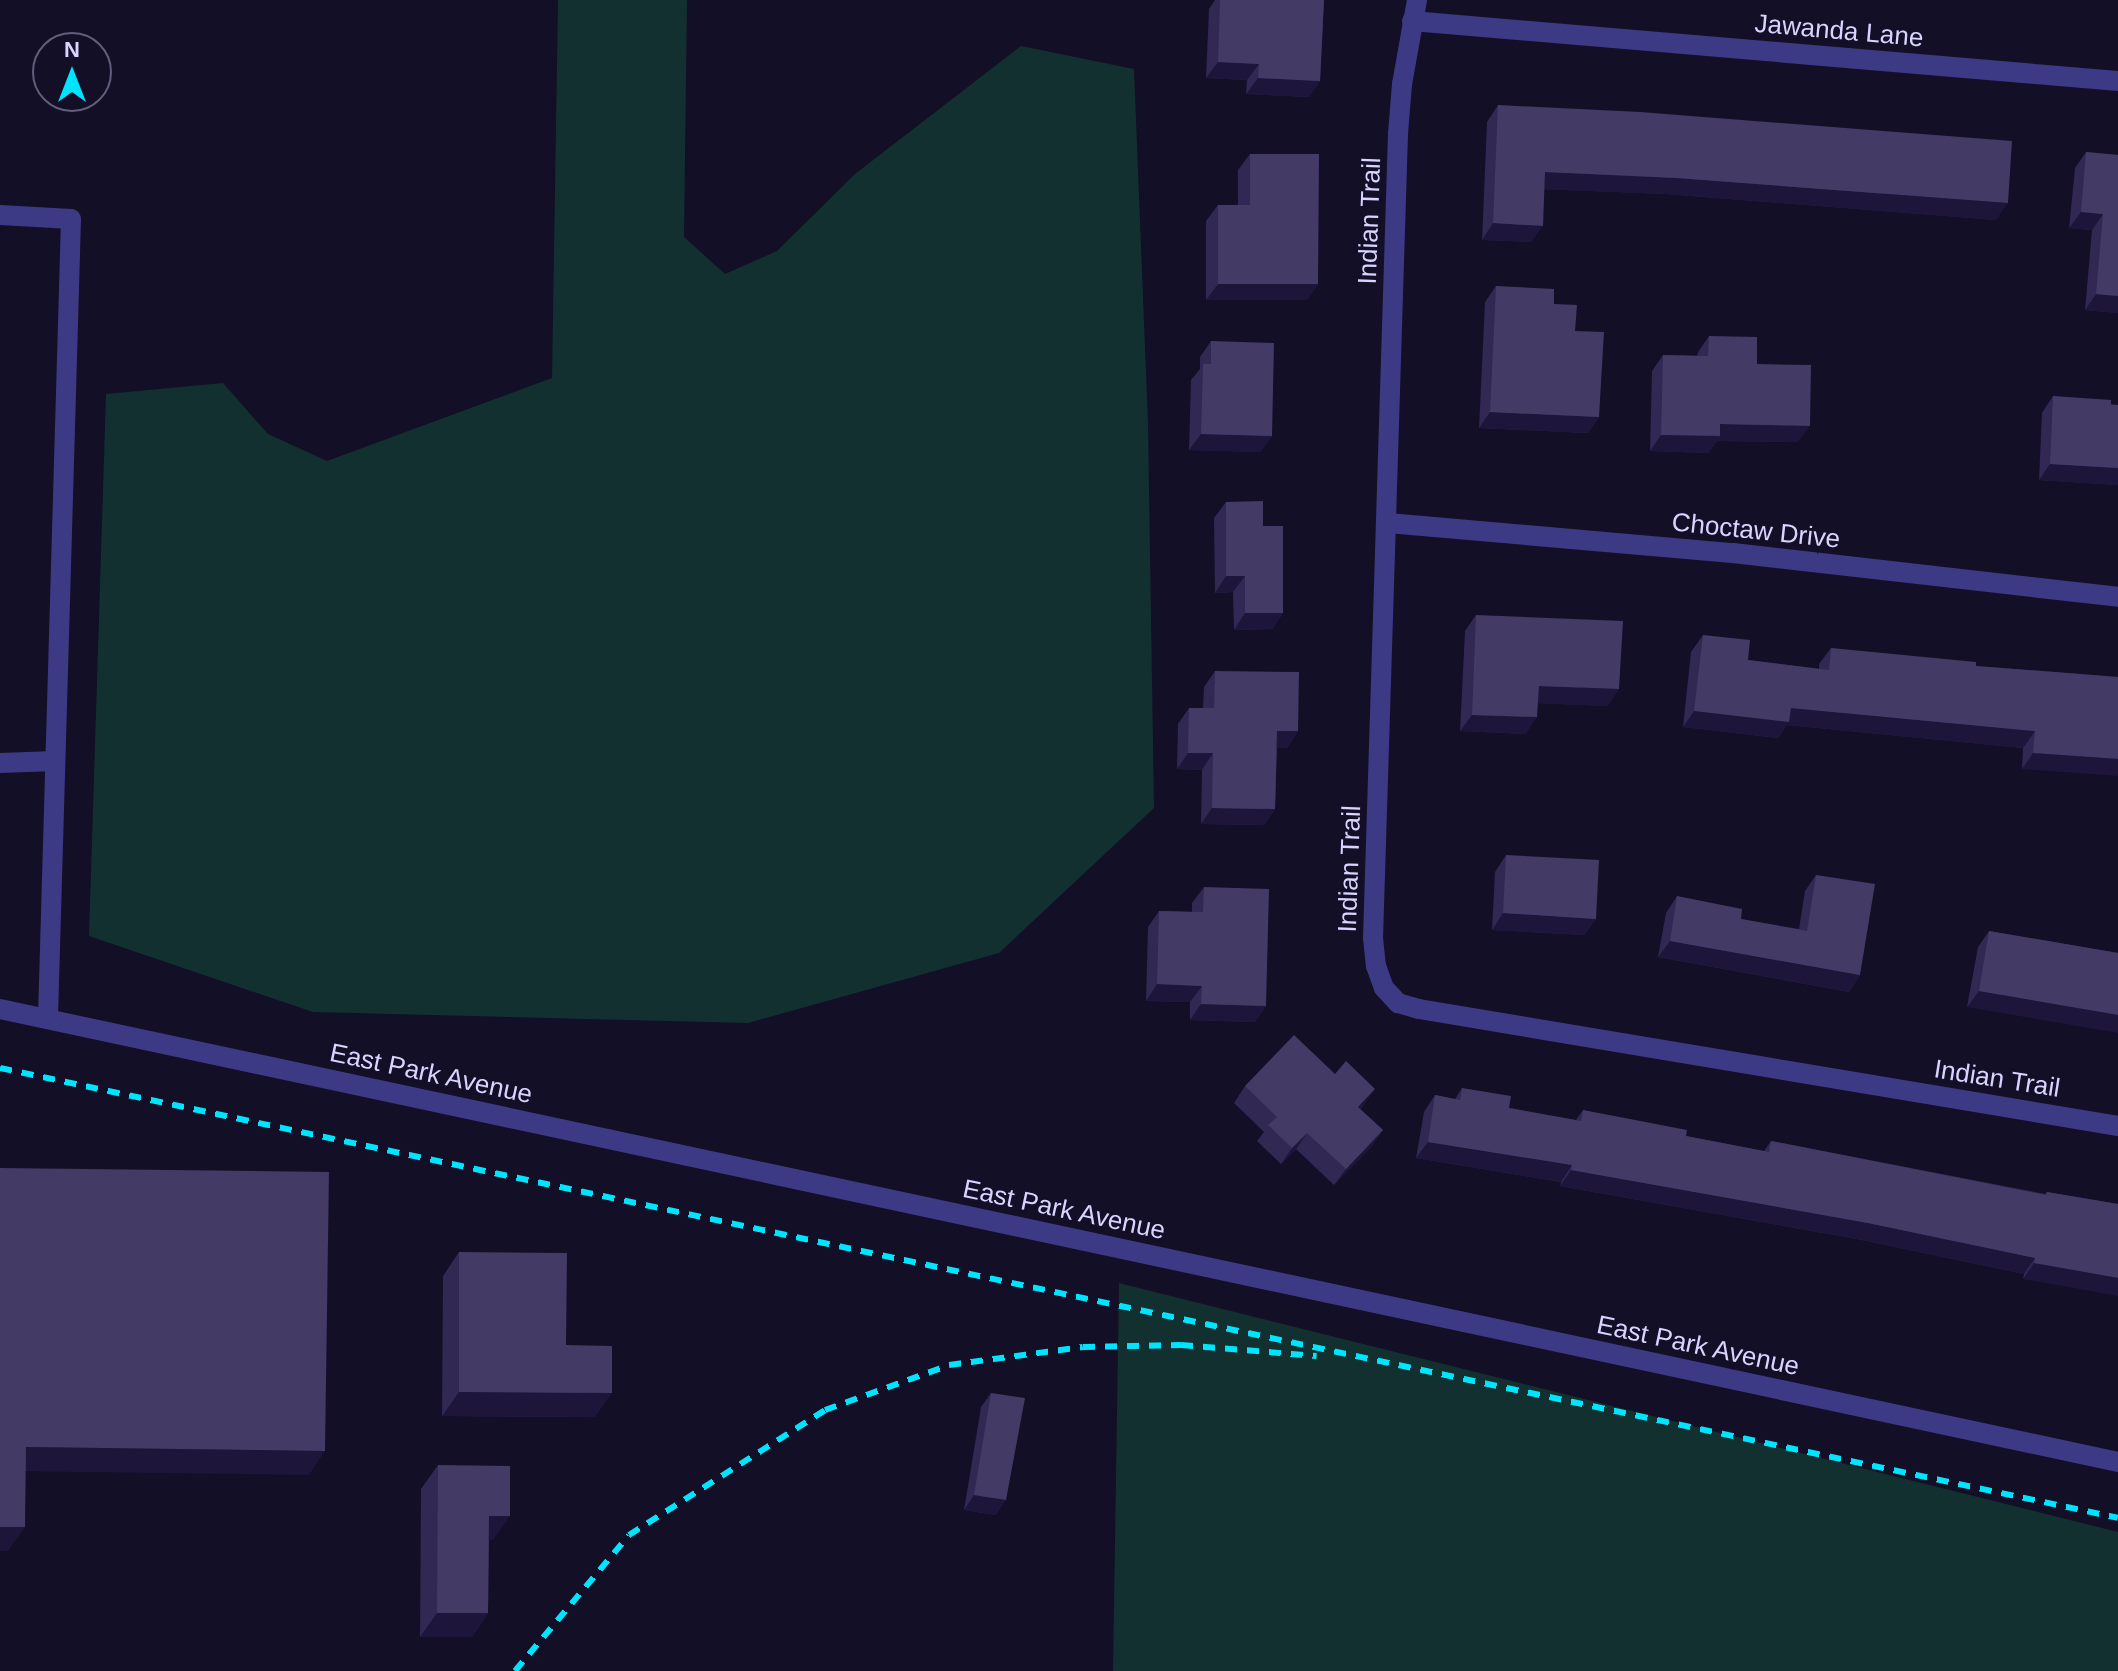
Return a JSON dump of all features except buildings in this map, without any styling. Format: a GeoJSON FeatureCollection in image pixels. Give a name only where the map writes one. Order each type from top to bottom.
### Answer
{"type":"FeatureCollection","features":[{"type":"Feature","properties":{"kind":"street","name":"Indian Trail"},"geometry":{"type":"LineString","coordinates":[[1417,0],[1398,134],[1373,938],[1376,966],[1384,988],[1398,1003],[1419,1009],[2118,1126]]}},
{"type":"Feature","properties":{"kind":"street","name":"Jawanda Lane"},"geometry":{"type":"LineString","coordinates":[[1412,21],[2118,81]]}},
{"type":"Feature","properties":{"kind":"street"},"geometry":{"type":"LineString","coordinates":[[0,215],[71,219],[48,1019]]}},
{"type":"Feature","properties":{"kind":"street","name":"Choctaw Drive"},"geometry":{"type":"LineString","coordinates":[[1388,523],[1733,553],[2118,597]]}},
{"type":"Feature","properties":{"kind":"street"},"geometry":{"type":"LineString","coordinates":[[0,763],[55,761]]}},
{"type":"Feature","properties":{"kind":"street","name":"East Park Avenue"},"geometry":{"type":"LineString","coordinates":[[0,1009],[2118,1462]]}},
{"type":"Feature","properties":{"kind":"green space"},"geometry":{"type":"Polygon","coordinates":[[[558,0],[687,0],[684,237],[725,274],[777,251],[855,174],[1021,46],[1134,69],[1148,423],[1154,808],[999,953],[748,1023],[313,1012],[89,936],[106,394],[223,383],[268,434],[327,461],[552,378],[558,0]]]}},
{"type":"Feature","properties":{"kind":"green space"},"geometry":{"type":"Polygon","coordinates":[[[1119,1283],[2118,1532],[2118,1671],[1113,1671],[1119,1283]]]}},
{"type":"Feature","properties":{"kind":"railway"},"geometry":{"type":"LineString","coordinates":[[0,1068],[2118,1518]]}},
{"type":"Feature","properties":{"kind":"railway"},"geometry":{"type":"LineString","coordinates":[[515,1671],[629,1535],[825,1410],[949,1365],[1083,1347],[1181,1345],[1317,1356]]}}]}
